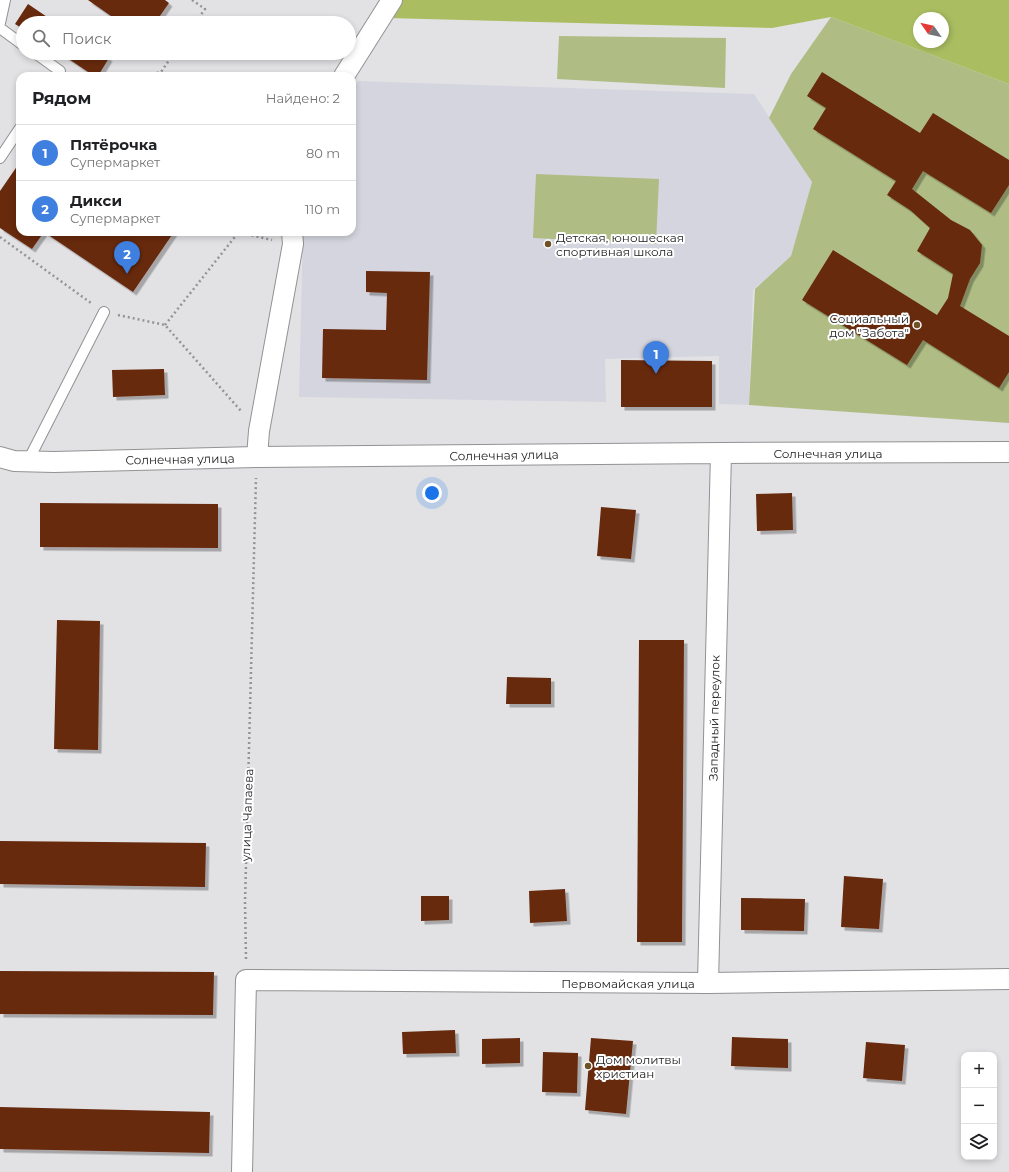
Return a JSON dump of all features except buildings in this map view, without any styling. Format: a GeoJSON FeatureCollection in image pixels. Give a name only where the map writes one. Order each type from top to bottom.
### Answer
{"type":"FeatureCollection","features":[{"type":"Feature","properties":{"kind":"street"},"geometry":{"type":"LineString","coordinates":[[356,57],[392,0]]}},
{"type":"Feature","properties":{"kind":"street"},"geometry":{"type":"LineString","coordinates":[[347,72],[354,60]]}},
{"type":"Feature","properties":{"kind":"street"},"geometry":{"type":"LineString","coordinates":[[257,457],[259,431],[292,238]]}},
{"type":"Feature","properties":{"kind":"street","name":"Солнечная улица"},"geometry":{"type":"LineString","coordinates":[[0,457],[14,461],[54,462],[257,457],[1009,452]]}},
{"type":"Feature","properties":{"kind":"street","name":"Западный переулок"},"geometry":{"type":"LineString","coordinates":[[708,984],[720,453]]}},
{"type":"Feature","properties":{"kind":"street","name":"Первомайская улица"},"geometry":{"type":"LineString","coordinates":[[246,980],[708,984],[1009,979]]}},
{"type":"Feature","properties":{"kind":"street"},"geometry":{"type":"LineString","coordinates":[[242,1172],[246,980]]}},
{"type":"Feature","properties":{"kind":"lane"},"geometry":{"type":"LineString","coordinates":[[0,23],[4,0]]}},
{"type":"Feature","properties":{"kind":"lane"},"geometry":{"type":"LineString","coordinates":[[0,28],[16,40]]}},
{"type":"Feature","properties":{"kind":"lane"},"geometry":{"type":"LineString","coordinates":[[44,60],[60,71],[59,72]]}},
{"type":"Feature","properties":{"kind":"lane"},"geometry":{"type":"LineString","coordinates":[[0,158],[16,134]]}},
{"type":"Feature","properties":{"kind":"lane"},"geometry":{"type":"LineString","coordinates":[[28,461],[104,312]]}},
{"type":"Feature","properties":{"kind":"path"},"geometry":{"type":"LineString","coordinates":[[192,0],[205,9],[200,16]]}},
{"type":"Feature","properties":{"kind":"path"},"geometry":{"type":"LineString","coordinates":[[161,72],[169,60]]}},
{"type":"Feature","properties":{"kind":"path"},"geometry":{"type":"LineString","coordinates":[[165,325],[234,236]]}},
{"type":"Feature","properties":{"kind":"path"},"geometry":{"type":"LineString","coordinates":[[274,236],[292,238]]}},
{"type":"Feature","properties":{"kind":"path"},"geometry":{"type":"LineString","coordinates":[[0,237],[104,312],[165,325],[259,431]]}},
{"type":"Feature","properties":{"kind":"path","name":"улица Чапаева"},"geometry":{"type":"LineString","coordinates":[[246,980],[245,903],[257,457]]}},
{"type":"Feature","properties":{"kind":"shaded area","name":"Детская, юношеская спортивная школа"},"geometry":{"type":"Polygon","coordinates":[[[358,81],[754,94],[812,182],[791,256],[753,290],[749,405],[719,404],[719,356],[605,359],[606,402],[299,397],[303,236],[356,236],[356,83],[358,81]]]}},
{"type":"Feature","properties":{"kind":"green space"},"geometry":{"type":"Polygon","coordinates":[[[398,0],[1009,0],[1009,84],[913,48],[949,48],[949,12],[913,12],[913,48],[831,17],[772,28],[388,18],[398,0]]]}},
{"type":"Feature","properties":{"kind":"green space"},"geometry":{"type":"Polygon","coordinates":[[[831,17],[1009,84],[1009,423],[749,405],[755,289],[791,256],[812,182],[769,118],[791,74],[831,17]]]}},
{"type":"Feature","properties":{"kind":"green space"},"geometry":{"type":"Polygon","coordinates":[[[559,36],[726,38],[725,88],[557,79],[559,36]]]}},
{"type":"Feature","properties":{"kind":"green space"},"geometry":{"type":"Polygon","coordinates":[[[536,174],[659,179],[656,244],[533,238],[536,174]]]}},
{"type":"Feature","properties":{"kind":"place","name":"Детская, юношеская спортивная школа"},"geometry":{"type":"Point","coordinates":[548,244]}},
{"type":"Feature","properties":{"kind":"place","name":"Дикси"},"geometry":{"type":"Point","coordinates":[127,274]}},
{"type":"Feature","properties":{"kind":"place","name":"Социальный дом \"Забота\""},"geometry":{"type":"Point","coordinates":[917,325]}},
{"type":"Feature","properties":{"kind":"place","name":"Пятёрочка"},"geometry":{"type":"Point","coordinates":[656,374]}},
{"type":"Feature","properties":{"kind":"place","name":"Дом молитвы христиан"},"geometry":{"type":"Point","coordinates":[588,1066]}}]}
